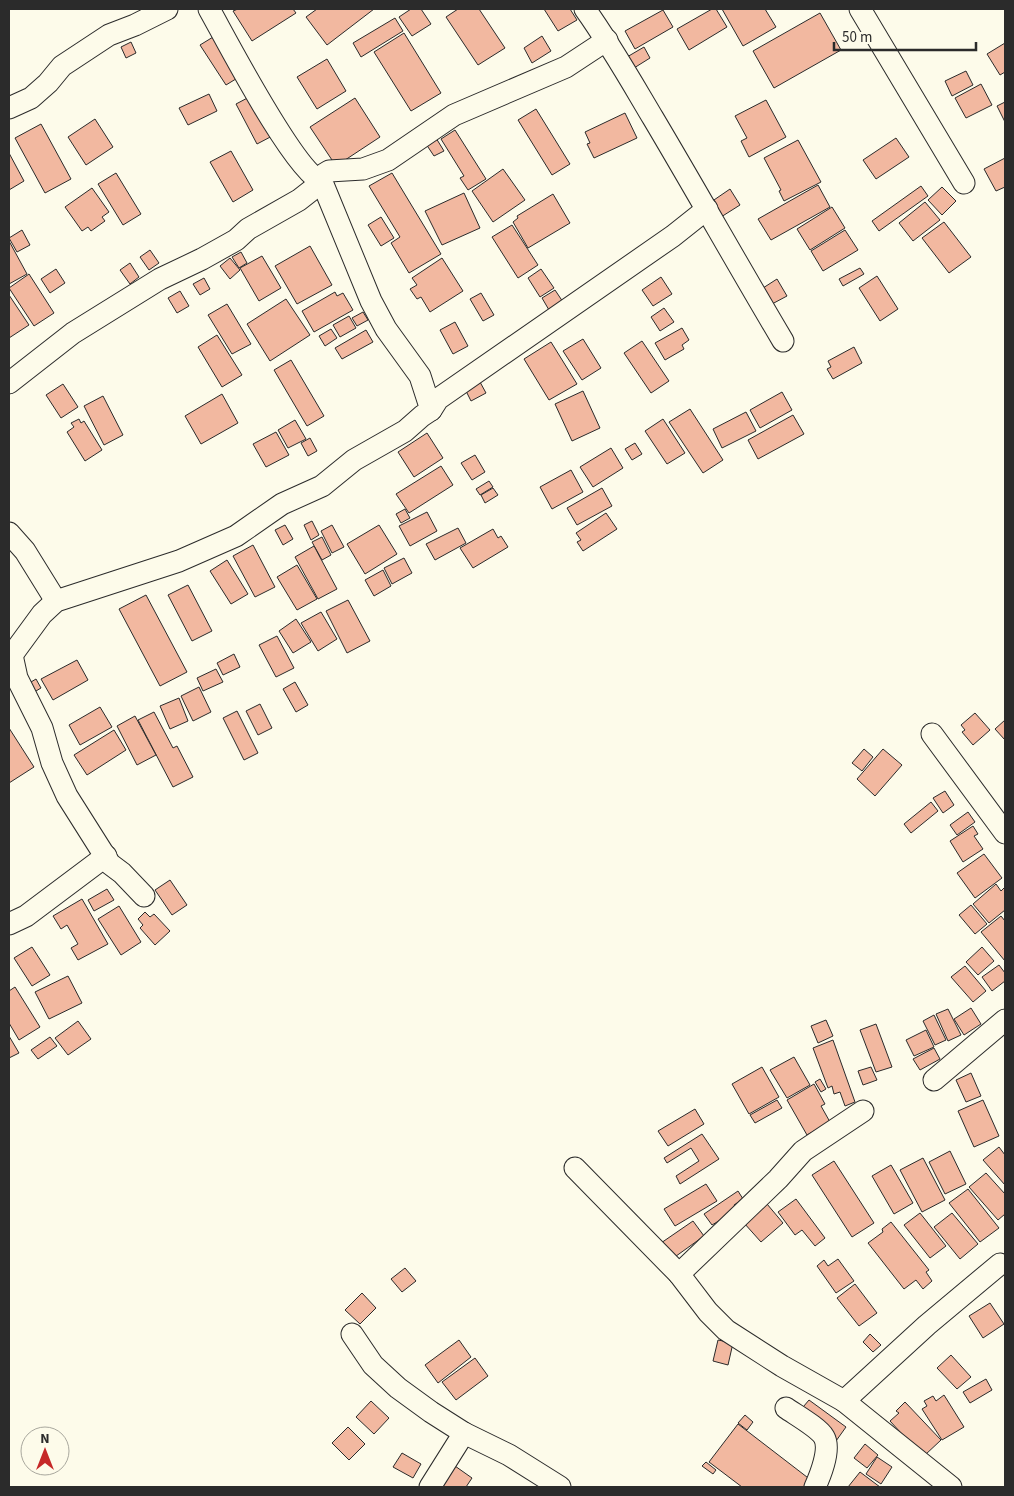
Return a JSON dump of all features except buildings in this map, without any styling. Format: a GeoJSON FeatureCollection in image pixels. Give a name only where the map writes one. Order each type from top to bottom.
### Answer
{"type":"FeatureCollection","features":[{"type":"Feature","properties":{"kind":"street"},"geometry":{"type":"LineString","coordinates":[[9,108],[31,98],[48,83],[62,66],[109,35],[135,25],[167,9]]}},
{"type":"Feature","properties":{"kind":"street"},"geometry":{"type":"LineString","coordinates":[[209,9],[274,124],[294,153],[321,178],[371,301],[386,329],[420,376],[431,410]]}},
{"type":"Feature","properties":{"kind":"street"},"geometry":{"type":"LineString","coordinates":[[585,9],[607,40],[708,209],[742,272],[783,341]]}},
{"type":"Feature","properties":{"kind":"street"},"geometry":{"type":"LineString","coordinates":[[860,9],[964,183]]}},
{"type":"Feature","properties":{"kind":"street"},"geometry":{"type":"LineString","coordinates":[[9,383],[73,333],[160,280],[236,240],[248,230],[299,200],[328,171],[363,169],[388,160],[454,115],[566,67],[607,40]]}},
{"type":"Feature","properties":{"kind":"street"},"geometry":{"type":"LineString","coordinates":[[144,896],[122,873],[110,864],[63,788],[52,763],[42,728],[17,678],[10,655],[42,614],[56,601],[179,561],[236,536],[282,504],[322,486],[354,460],[405,431],[431,410],[438,399],[673,236],[708,209]]}},
{"type":"Feature","properties":{"kind":"street"},"geometry":{"type":"LineString","coordinates":[[9,533],[25,551],[56,601]]}},
{"type":"Feature","properties":{"kind":"street"},"geometry":{"type":"LineString","coordinates":[[932,734],[1005,833]]}},
{"type":"Feature","properties":{"kind":"street"},"geometry":{"type":"LineString","coordinates":[[9,924],[26,916],[106,856]]}},
{"type":"Feature","properties":{"kind":"street"},"geometry":{"type":"LineString","coordinates":[[934,1080],[1005,1020]]}},
{"type":"Feature","properties":{"kind":"street"},"geometry":{"type":"LineString","coordinates":[[679,1274],[778,1179],[803,1152],[863,1111]]}},
{"type":"Feature","properties":{"kind":"street"},"geometry":{"type":"LineString","coordinates":[[575,1168],[679,1274],[708,1312],[726,1330],[782,1366],[844,1401],[951,1487]]}},
{"type":"Feature","properties":{"kind":"street"},"geometry":{"type":"LineString","coordinates":[[844,1401],[927,1325],[1003,1265]]}},
{"type":"Feature","properties":{"kind":"street"},"geometry":{"type":"LineString","coordinates":[[352,1334],[373,1365],[398,1388],[464,1433],[508,1455],[560,1487]]}},
{"type":"Feature","properties":{"kind":"street"},"geometry":{"type":"LineString","coordinates":[[786,1408],[823,1436],[826,1444],[821,1474],[815,1487]]}},
{"type":"Feature","properties":{"kind":"street"},"geometry":{"type":"LineString","coordinates":[[430,1487],[464,1433]]}}]}
